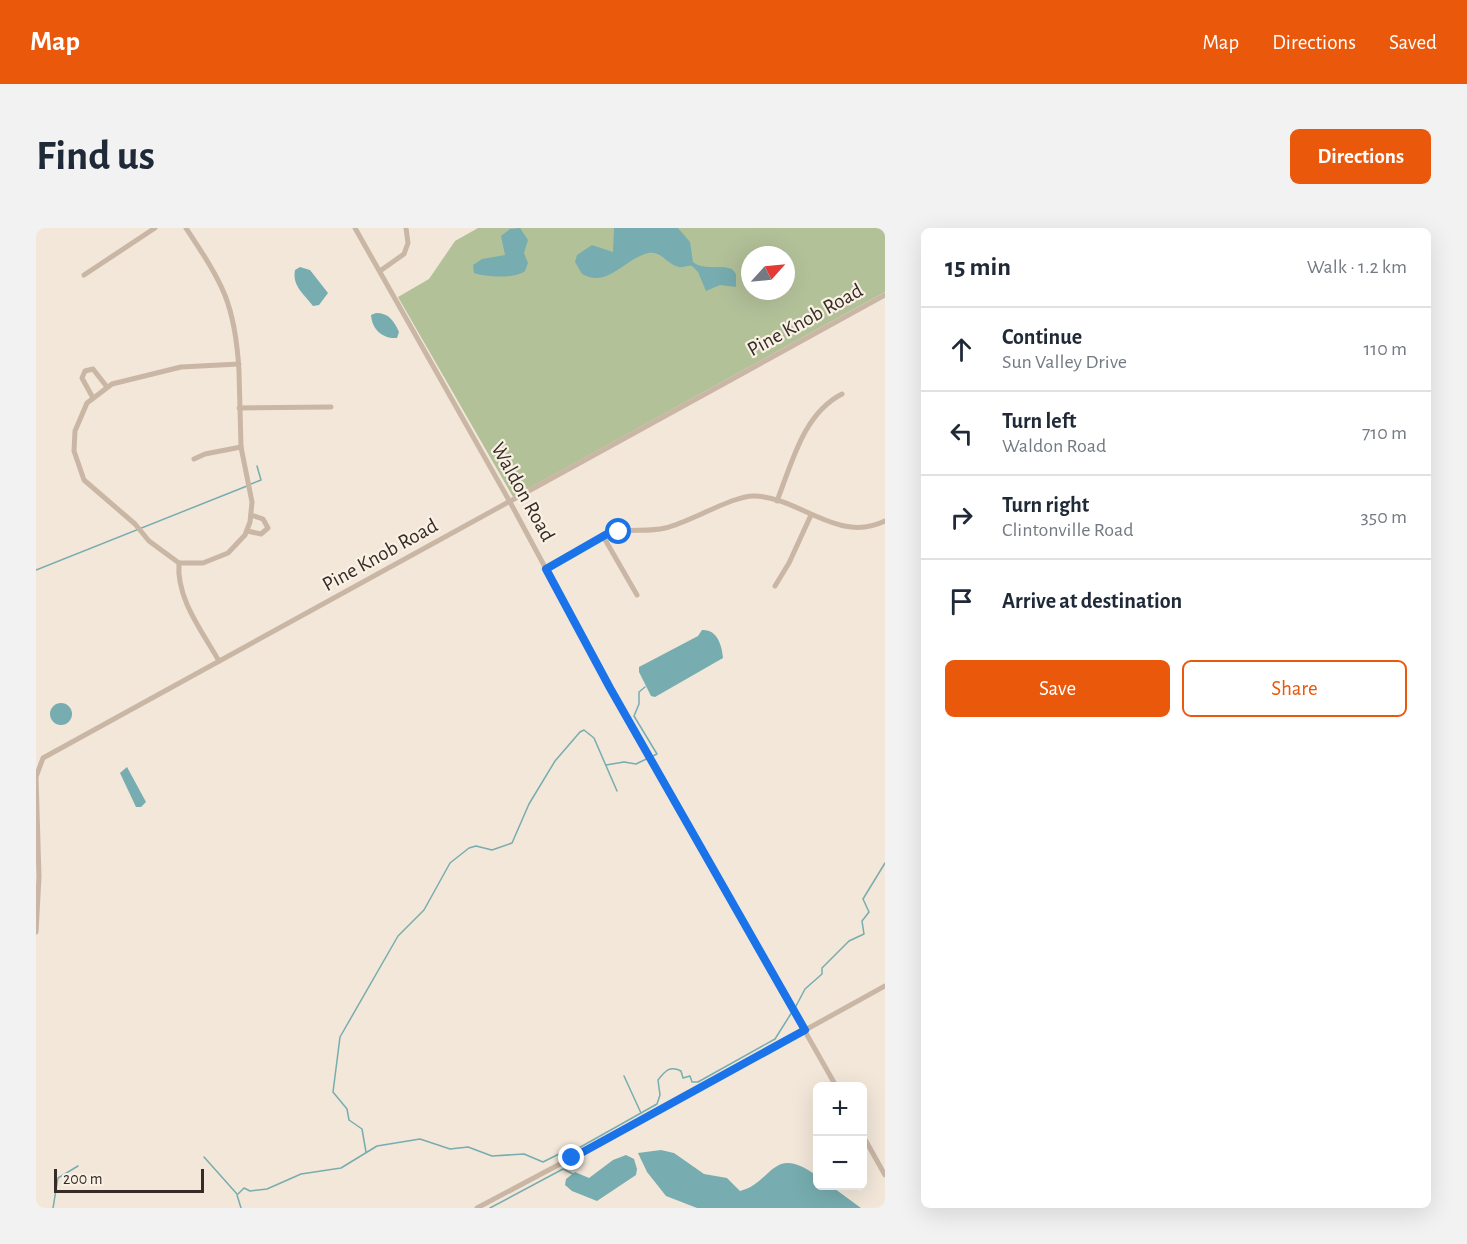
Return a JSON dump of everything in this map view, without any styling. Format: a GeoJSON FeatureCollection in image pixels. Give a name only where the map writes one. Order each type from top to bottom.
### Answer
{"type":"FeatureCollection","features":[{"type":"Feature","properties":{"kind":"street"},"geometry":{"type":"LineString","coordinates":[[84,275],[155,228]]}},
{"type":"Feature","properties":{"kind":"street"},"geometry":{"type":"LineString","coordinates":[[186,228],[226,294],[232,310],[239,364],[241,447],[252,502],[247,531],[232,549],[216,559],[203,563],[179,562],[149,541],[135,524],[84,480],[74,451],[75,431],[80,415],[93,398],[107,387],[181,367],[239,364]]}},
{"type":"Feature","properties":{"kind":"street","name":"Waldon Road"},"geometry":{"type":"LineString","coordinates":[[355,228],[510,502],[639,740],[834,1082]]}},
{"type":"Feature","properties":{"kind":"street"},"geometry":{"type":"LineString","coordinates":[[380,271],[404,254],[408,243],[406,228]]}},
{"type":"Feature","properties":{"kind":"street","name":"Pine Knob Road"},"geometry":{"type":"LineString","coordinates":[[36,932],[39,877],[36,777],[40,762],[51,753],[885,295]]}},
{"type":"Feature","properties":{"kind":"street"},"geometry":{"type":"LineString","coordinates":[[93,398],[82,378],[85,371],[93,369],[107,387]]}},
{"type":"Feature","properties":{"kind":"street"},"geometry":{"type":"LineString","coordinates":[[777,501],[812,420],[829,401],[842,394]]}},
{"type":"Feature","properties":{"kind":"street"},"geometry":{"type":"LineString","coordinates":[[239,408],[331,407]]}},
{"type":"Feature","properties":{"kind":"street"},"geometry":{"type":"LineString","coordinates":[[194,459],[205,454],[241,447]]}},
{"type":"Feature","properties":{"kind":"street"},"geometry":{"type":"LineString","coordinates":[[546,569],[603,536],[663,529],[698,518],[748,496],[777,501],[850,528],[872,526],[885,521]]}},
{"type":"Feature","properties":{"kind":"street"},"geometry":{"type":"LineString","coordinates":[[247,531],[261,534],[268,528],[267,522],[251,515]]}},
{"type":"Feature","properties":{"kind":"street"},"geometry":{"type":"LineString","coordinates":[[775,586],[789,563],[811,515]]}},
{"type":"Feature","properties":{"kind":"street"},"geometry":{"type":"LineString","coordinates":[[603,536],[637,595]]}},
{"type":"Feature","properties":{"kind":"street"},"geometry":{"type":"LineString","coordinates":[[179,562],[179,581],[182,593],[219,661]]}},
{"type":"Feature","properties":{"kind":"street"},"geometry":{"type":"LineString","coordinates":[[477,1208],[885,986]]}},
{"type":"Feature","properties":{"kind":"street"},"geometry":{"type":"LineString","coordinates":[[863,1136],[885,1175]]}},
{"type":"Feature","properties":{"kind":"green space"},"geometry":{"type":"Polygon","coordinates":[[[478,228],[885,228],[885,292],[513,497],[398,297],[429,279],[455,241],[478,228]]]}},
{"type":"Feature","properties":{"kind":"water"},"geometry":{"type":"Polygon","coordinates":[[[520,228],[528,240],[524,253],[528,263],[525,271],[520,274],[500,276],[474,273],[473,265],[482,259],[505,255],[501,236],[510,229],[520,228]]]}},
{"type":"Feature","properties":{"kind":"water"},"geometry":{"type":"Polygon","coordinates":[[[614,228],[678,228],[690,242],[693,262],[706,267],[732,269],[736,274],[736,287],[720,285],[706,291],[698,272],[692,266],[674,265],[655,253],[637,257],[607,276],[599,278],[582,274],[575,262],[577,255],[592,245],[613,252],[614,228]]]}},
{"type":"Feature","properties":{"kind":"water"},"geometry":{"type":"Polygon","coordinates":[[[300,267],[310,270],[328,293],[319,305],[313,306],[295,281],[295,270],[300,267]]]}},
{"type":"Feature","properties":{"kind":"water"},"geometry":{"type":"Polygon","coordinates":[[[384,314],[393,321],[399,332],[397,338],[387,337],[376,329],[371,315],[384,314]]]}},
{"type":"Feature","properties":{"kind":"water"},"geometry":{"type":"Polygon","coordinates":[[[702,630],[711,632],[718,639],[723,658],[655,697],[651,696],[639,672],[639,667],[698,636],[702,630]]]}},
{"type":"Feature","properties":{"kind":"water"},"geometry":{"type":"Polygon","coordinates":[[[57,703],[65,703],[72,710],[72,718],[65,725],[57,725],[50,718],[50,710],[57,703]]]}},
{"type":"Feature","properties":{"kind":"water"},"geometry":{"type":"Polygon","coordinates":[[[127,767],[146,802],[141,807],[136,807],[120,773],[127,767]]]}},
{"type":"Feature","properties":{"kind":"water"},"geometry":{"type":"Polygon","coordinates":[[[661,1150],[674,1153],[704,1174],[727,1178],[740,1191],[751,1187],[781,1164],[790,1163],[813,1174],[813,1190],[836,1190],[861,1208],[697,1208],[666,1196],[647,1172],[638,1153],[661,1150]]]}},
{"type":"Feature","properties":{"kind":"water"},"geometry":{"type":"Polygon","coordinates":[[[626,1155],[634,1159],[636,1175],[597,1201],[572,1191],[565,1185],[566,1179],[575,1172],[589,1178],[613,1160],[626,1155]]]}},
{"type":"Feature","properties":{"kind":"waterway"},"geometry":{"type":"LineString","coordinates":[[251,484],[261,480],[257,466]]}},
{"type":"Feature","properties":{"kind":"waterway"},"geometry":{"type":"LineString","coordinates":[[36,570],[247,486]]}},
{"type":"Feature","properties":{"kind":"waterway"},"geometry":{"type":"LineString","coordinates":[[606,765],[624,762],[636,764],[657,754],[634,716],[639,704],[639,692],[645,687]]}},
{"type":"Feature","properties":{"kind":"waterway"},"geometry":{"type":"LineString","coordinates":[[366,1152],[362,1129],[349,1120],[347,1109],[333,1092],[340,1037],[398,936],[424,910],[450,863],[469,848],[476,846],[492,850],[512,843],[529,804],[555,761],[580,732],[584,730],[594,738],[617,791]]}},
{"type":"Feature","properties":{"kind":"waterway"},"geometry":{"type":"LineString","coordinates":[[795,1008],[805,989],[822,974],[822,968],[849,941],[864,934],[862,921],[869,912],[863,899],[885,863]]}},
{"type":"Feature","properties":{"kind":"waterway"},"geometry":{"type":"LineString","coordinates":[[238,1194],[244,1188],[250,1191],[267,1189],[301,1174],[341,1168],[377,1146],[420,1139],[450,1149],[468,1147],[492,1156],[524,1154],[543,1162],[559,1154],[568,1154],[657,1104],[660,1095],[658,1080],[668,1070],[677,1069],[681,1071],[683,1078],[690,1076],[692,1082],[698,1082],[775,1039],[792,1012]]}},
{"type":"Feature","properties":{"kind":"waterway"},"geometry":{"type":"LineString","coordinates":[[624,1076],[641,1113]]}},
{"type":"Feature","properties":{"kind":"waterway"},"geometry":{"type":"LineString","coordinates":[[204,1157],[237,1194]]}},
{"type":"Feature","properties":{"kind":"waterway"},"geometry":{"type":"LineString","coordinates":[[53,1208],[58,1178],[78,1166]]}},
{"type":"Feature","properties":{"kind":"waterway"},"geometry":{"type":"LineString","coordinates":[[490,1208],[563,1169],[573,1174]]}},
{"type":"Feature","properties":{"kind":"waterway"},"geometry":{"type":"LineString","coordinates":[[237,1195],[241,1208]]}},
{"type":"Feature","properties":{"kind":"route"},"geometry":{"type":"LineString","coordinates":[[572,1158],[805,1030],[610,688],[546,569],[607,534],[619,532]]}}]}
